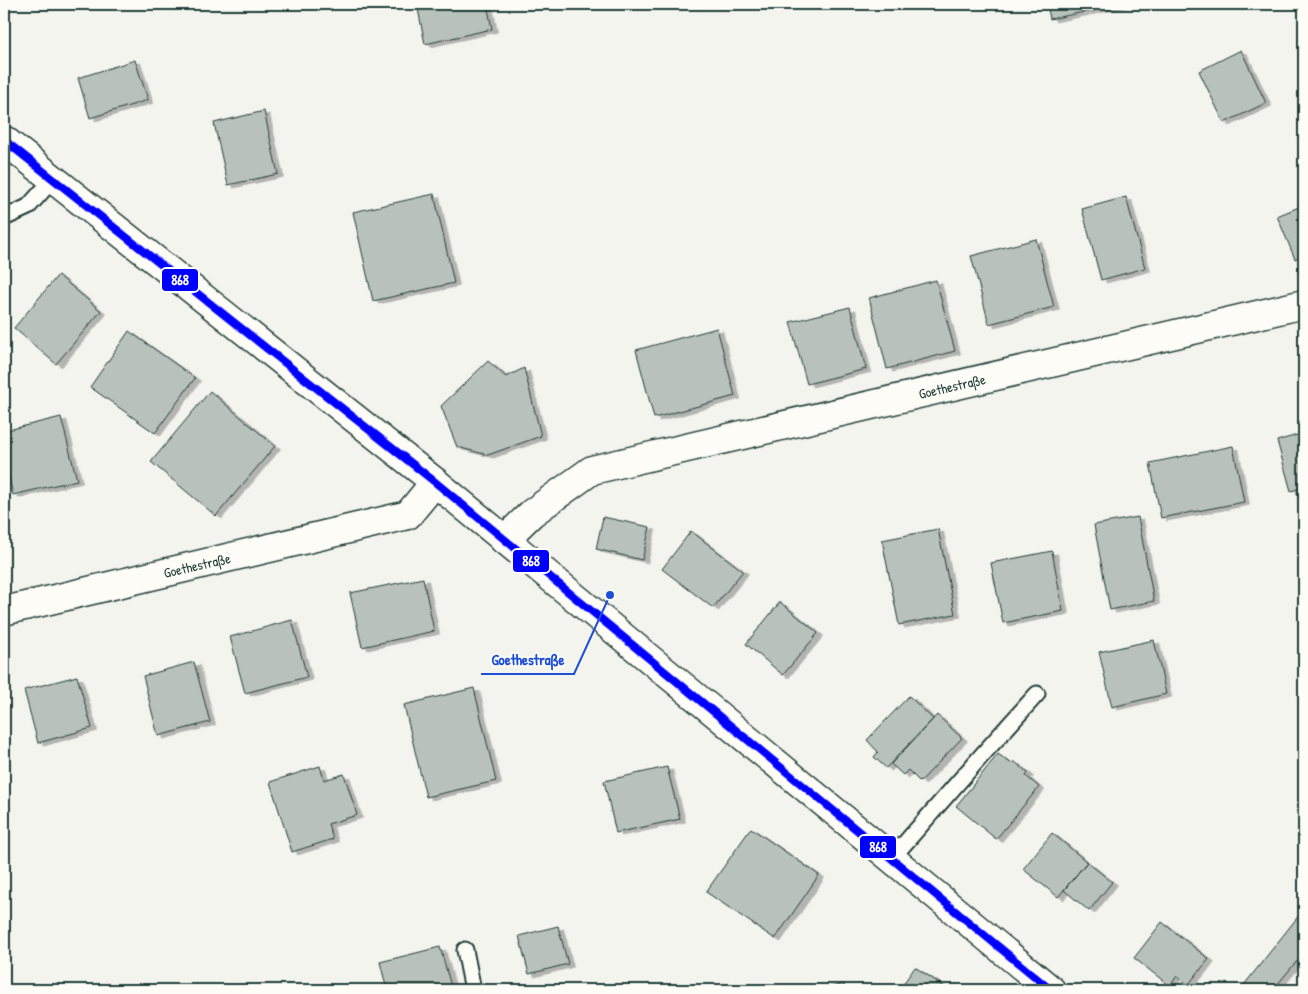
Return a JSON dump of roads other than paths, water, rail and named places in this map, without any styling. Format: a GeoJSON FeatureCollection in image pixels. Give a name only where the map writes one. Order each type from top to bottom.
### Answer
{"type":"FeatureCollection","features":[{"type":"Feature","properties":{"kind":"street"},"geometry":{"type":"LineString","coordinates":[[4,140],[435,482],[1051,990]]}},
{"type":"Feature","properties":{"kind":"street","name":"Goethestraße"},"geometry":{"type":"LineString","coordinates":[[504,540],[532,513],[592,470],[1304,304]]}},
{"type":"Feature","properties":{"kind":"street","name":"Goethestraße"},"geometry":{"type":"LineString","coordinates":[[4,611],[408,515],[435,482]]}},
{"type":"Feature","properties":{"kind":"lane"},"geometry":{"type":"LineString","coordinates":[[4,218],[28,207],[53,179]]}},
{"type":"Feature","properties":{"kind":"lane"},"geometry":{"type":"LineString","coordinates":[[891,859],[1037,694]]}},
{"type":"Feature","properties":{"kind":"lane"},"geometry":{"type":"LineString","coordinates":[[465,950],[473,990]]}},
{"type":"Feature","properties":{"kind":"place","name":"Goethestraße"},"geometry":{"type":"Point","coordinates":[610,595]}}]}
